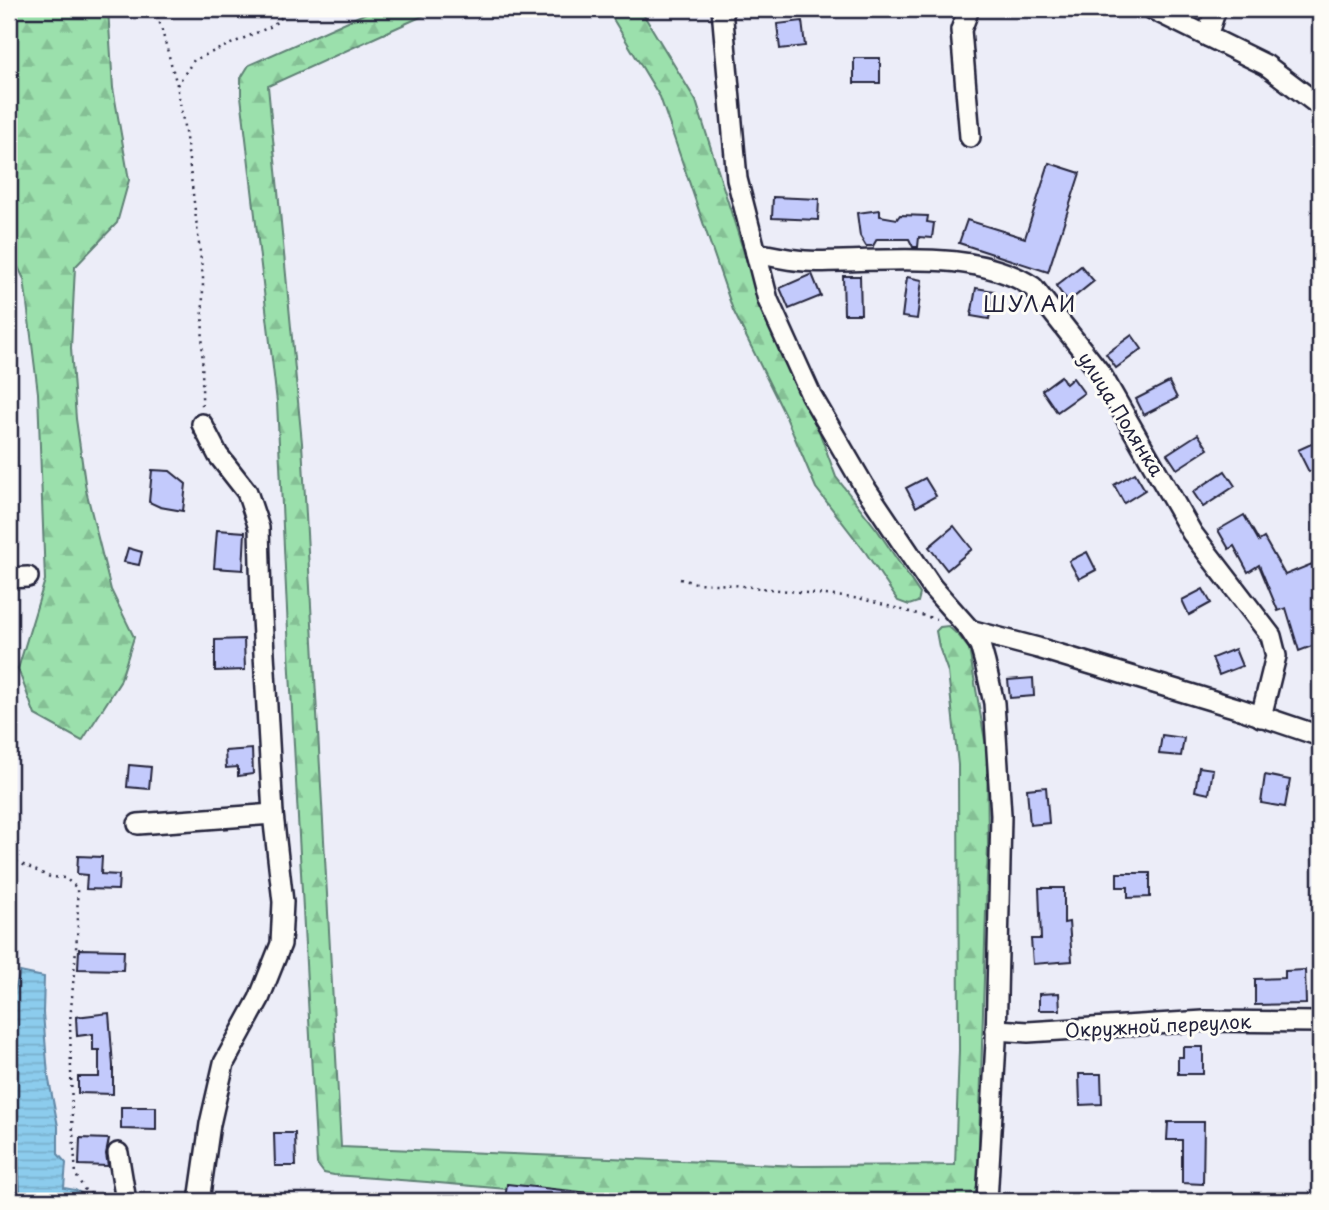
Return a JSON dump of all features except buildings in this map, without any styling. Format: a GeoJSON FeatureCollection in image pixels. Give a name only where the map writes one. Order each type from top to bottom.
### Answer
{"type":"FeatureCollection","features":[{"type":"Feature","properties":{"kind":"street"},"geometry":{"type":"LineString","coordinates":[[722,9],[737,179],[768,300],[811,395],[864,486],[932,587],[980,645],[994,703],[1001,815],[996,1030],[987,1201]]}},
{"type":"Feature","properties":{"kind":"street"},"geometry":{"type":"LineString","coordinates":[[969,9],[961,30],[971,137]]}},
{"type":"Feature","properties":{"kind":"street"},"geometry":{"type":"LineString","coordinates":[[1152,9],[1266,65],[1320,106]]}},
{"type":"Feature","properties":{"kind":"street"},"geometry":{"type":"LineString","coordinates":[[1207,36],[1216,9]]}},
{"type":"Feature","properties":{"kind":"street","name":"улица Полянка"},"geometry":{"type":"LineString","coordinates":[[756,253],[805,261],[909,260],[972,264],[1002,271],[1033,287],[1101,374],[1192,533],[1271,636],[1276,656],[1261,717]]}},
{"type":"Feature","properties":{"kind":"street"},"geometry":{"type":"LineString","coordinates":[[198,1201],[210,1124],[224,1063],[259,999],[281,944],[283,902],[273,814],[259,528],[247,492],[218,455],[202,424]]}},
{"type":"Feature","properties":{"kind":"street"},"geometry":{"type":"LineString","coordinates":[[970,630],[1237,708],[1320,736]]}},
{"type":"Feature","properties":{"kind":"street"},"geometry":{"type":"LineString","coordinates":[[138,824],[273,814]]}},
{"type":"Feature","properties":{"kind":"street","name":"Окружной переулок"},"geometry":{"type":"LineString","coordinates":[[996,1030],[1028,1032],[1203,1021],[1320,1022]]}},
{"type":"Feature","properties":{"kind":"street"},"geometry":{"type":"LineString","coordinates":[[118,1153],[127,1201]]}},
{"type":"Feature","properties":{"kind":"path"},"geometry":{"type":"LineString","coordinates":[[156,9],[177,85],[203,277],[202,424]]}},
{"type":"Feature","properties":{"kind":"path"},"geometry":{"type":"LineString","coordinates":[[177,85],[194,60],[272,26],[291,9]]}},
{"type":"Feature","properties":{"kind":"path"},"geometry":{"type":"LineString","coordinates":[[9,458],[16,457]]}},
{"type":"Feature","properties":{"kind":"path"},"geometry":{"type":"LineString","coordinates":[[680,579],[695,583],[862,599],[970,630]]}},
{"type":"Feature","properties":{"kind":"path"},"geometry":{"type":"LineString","coordinates":[[9,850],[15,861],[50,877],[65,878],[78,888],[78,924],[70,1023],[72,1118],[76,1175],[84,1189],[92,1195],[91,1201]]}},
{"type":"Feature","properties":{"kind":"green space"},"geometry":{"type":"Polygon","coordinates":[[[9,9],[108,9],[113,88],[129,180],[117,223],[75,267],[71,348],[76,419],[86,490],[111,590],[134,637],[120,682],[82,741],[35,715],[18,669],[45,580],[38,393],[24,279],[9,249],[9,9]]]}},
{"type":"Feature","properties":{"kind":"green space"},"geometry":{"type":"Polygon","coordinates":[[[375,9],[438,9],[268,86],[302,443],[341,1147],[801,1166],[955,1165],[959,1050],[958,765],[948,672],[936,631],[940,627],[948,626],[969,649],[987,752],[988,844],[978,1179],[973,1201],[850,1201],[529,1191],[334,1175],[324,1173],[317,1164],[277,402],[241,78],[249,65],[375,9]]]}},
{"type":"Feature","properties":{"kind":"green space"},"geometry":{"type":"Polygon","coordinates":[[[607,9],[640,9],[696,101],[759,300],[812,412],[836,477],[878,531],[920,594],[918,602],[909,605],[898,601],[866,553],[816,488],[786,417],[733,310],[660,97],[607,9]]]}},
{"type":"Feature","properties":{"kind":"water"},"geometry":{"type":"Polygon","coordinates":[[[20,972],[44,977],[43,1013],[48,1075],[58,1126],[58,1154],[66,1163],[64,1188],[75,1190],[89,1198],[88,1201],[34,1201],[20,1193],[10,1006],[20,972]]]}},
{"type":"Feature","properties":{"kind":"district","name":"ШУЛАИ"},"geometry":{"type":"Point","coordinates":[1030,305]}}]}
